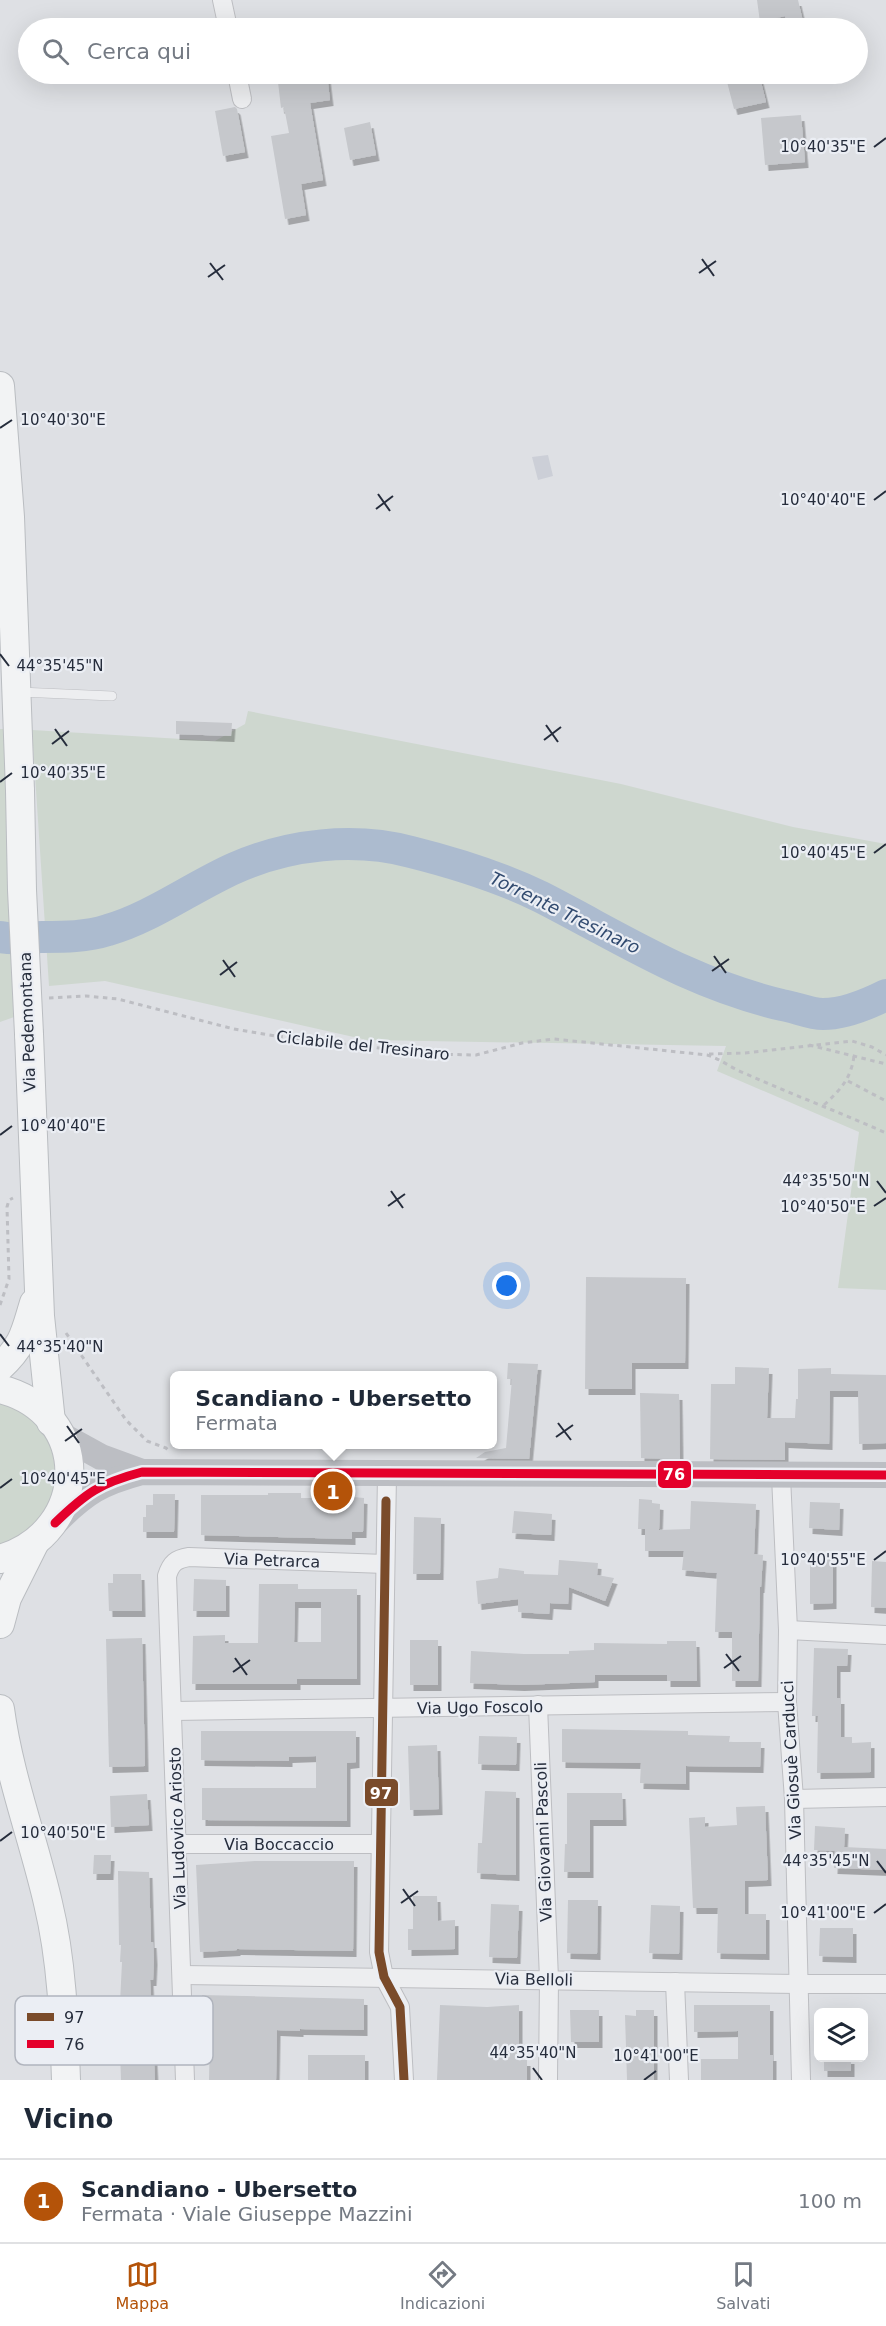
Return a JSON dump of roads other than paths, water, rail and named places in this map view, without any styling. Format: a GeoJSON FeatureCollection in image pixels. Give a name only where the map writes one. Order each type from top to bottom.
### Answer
{"type":"FeatureCollection","features":[{"type":"Feature","properties":{"kind":"main road","name":"Via Pedemontana"},"geometry":{"type":"LineString","coordinates":[[0,386],[10,517],[22,890],[39,1290],[56,1429]]}},
{"type":"Feature","properties":{"kind":"main road","name":"Via Pedemontana"},"geometry":{"type":"LineString","coordinates":[[0,1367],[17,1350],[27,1332],[39,1290]]}},
{"type":"Feature","properties":{"kind":"main road","name":"Via Pedemontana"},"geometry":{"type":"LineString","coordinates":[[0,1389],[27,1399],[42,1410],[56,1429],[69,1459],[69,1485],[55,1523],[25,1550],[0,1559]]}},
{"type":"Feature","properties":{"kind":"main road","name":"Via Pedemontana"},"geometry":{"type":"LineString","coordinates":[[0,1624],[7,1598],[34,1544]]}},
{"type":"Feature","properties":{"kind":"main road"},"geometry":{"type":"LineString","coordinates":[[0,1709],[17,1794],[55,1934],[62,1996]]}},
{"type":"Feature","properties":{"kind":"main road"},"geometry":{"type":"LineString","coordinates":[[65,2065],[66,2080]]}},
{"type":"Feature","properties":{"kind":"street"},"geometry":{"type":"LineString","coordinates":[[222,0],[226,18]]}},
{"type":"Feature","properties":{"kind":"street"},"geometry":{"type":"LineString","coordinates":[[239,84],[242,99]]}},
{"type":"Feature","properties":{"kind":"street"},"geometry":{"type":"LineString","coordinates":[[56,1429],[101,1457],[142,1472]]}},
{"type":"Feature","properties":{"kind":"street"},"geometry":{"type":"LineString","coordinates":[[55,1523],[93,1489],[142,1472],[387,1475],[886,1475]]}},
{"type":"Feature","properties":{"kind":"street"},"geometry":{"type":"LineString","coordinates":[[387,1475],[379,1952],[384,1977],[400,2007],[404,2080]]}},
{"type":"Feature","properties":{"kind":"street","name":"Via Giosuè Carducci"},"geometry":{"type":"LineString","coordinates":[[781,1476],[788,1630],[787,1702],[794,1799],[801,2080]]}},
{"type":"Feature","properties":{"kind":"street","name":"Via Petrarca"},"geometry":{"type":"LineString","coordinates":[[167,1576],[173,1563],[189,1557],[385,1564]]}},
{"type":"Feature","properties":{"kind":"street","name":"Via Ludovico Ariosto"},"geometry":{"type":"LineString","coordinates":[[167,1576],[174,1710],[183,1996]]}},
{"type":"Feature","properties":{"kind":"street"},"geometry":{"type":"LineString","coordinates":[[788,1630],[886,1635]]}},
{"type":"Feature","properties":{"kind":"street","name":"Via Ugo Foscolo"},"geometry":{"type":"LineString","coordinates":[[174,1710],[787,1702]]}},
{"type":"Feature","properties":{"kind":"street","name":"Via Giovanni Pascoli"},"geometry":{"type":"LineString","coordinates":[[538,1705],[549,1979],[548,2080]]}},
{"type":"Feature","properties":{"kind":"street"},"geometry":{"type":"LineString","coordinates":[[794,1799],[886,1797]]}},
{"type":"Feature","properties":{"kind":"street","name":"Via Boccaccio"},"geometry":{"type":"LineString","coordinates":[[177,1844],[380,1844]]}},
{"type":"Feature","properties":{"kind":"street","name":"Via Belloli"},"geometry":{"type":"LineString","coordinates":[[182,1975],[886,1984]]}},
{"type":"Feature","properties":{"kind":"street"},"geometry":{"type":"LineString","coordinates":[[675,1982],[679,2080]]}},
{"type":"Feature","properties":{"kind":"street","name":"Via Ludovico Ariosto"},"geometry":{"type":"LineString","coordinates":[[185,2065],[185,2080]]}},
{"type":"Feature","properties":{"kind":"lane"},"geometry":{"type":"LineString","coordinates":[[16,692],[112,696]]}},
{"type":"Feature","properties":{"kind":"waterway","name":"Torrente Tresinaro"},"geometry":{"type":"LineString","coordinates":[[0,937],[67,937],[100,932],[140,918],[220,875],[277,853],[322,845],[367,845],[389,847],[428,856],[510,883],[686,972],[748,996],[808,1012],[831,1014],[864,1005],[886,995]]}},
{"type":"Feature","properties":{"kind":"place","name":"Scandiano - Ubersetto"},"geometry":{"type":"Point","coordinates":[333,1491]}}]}
